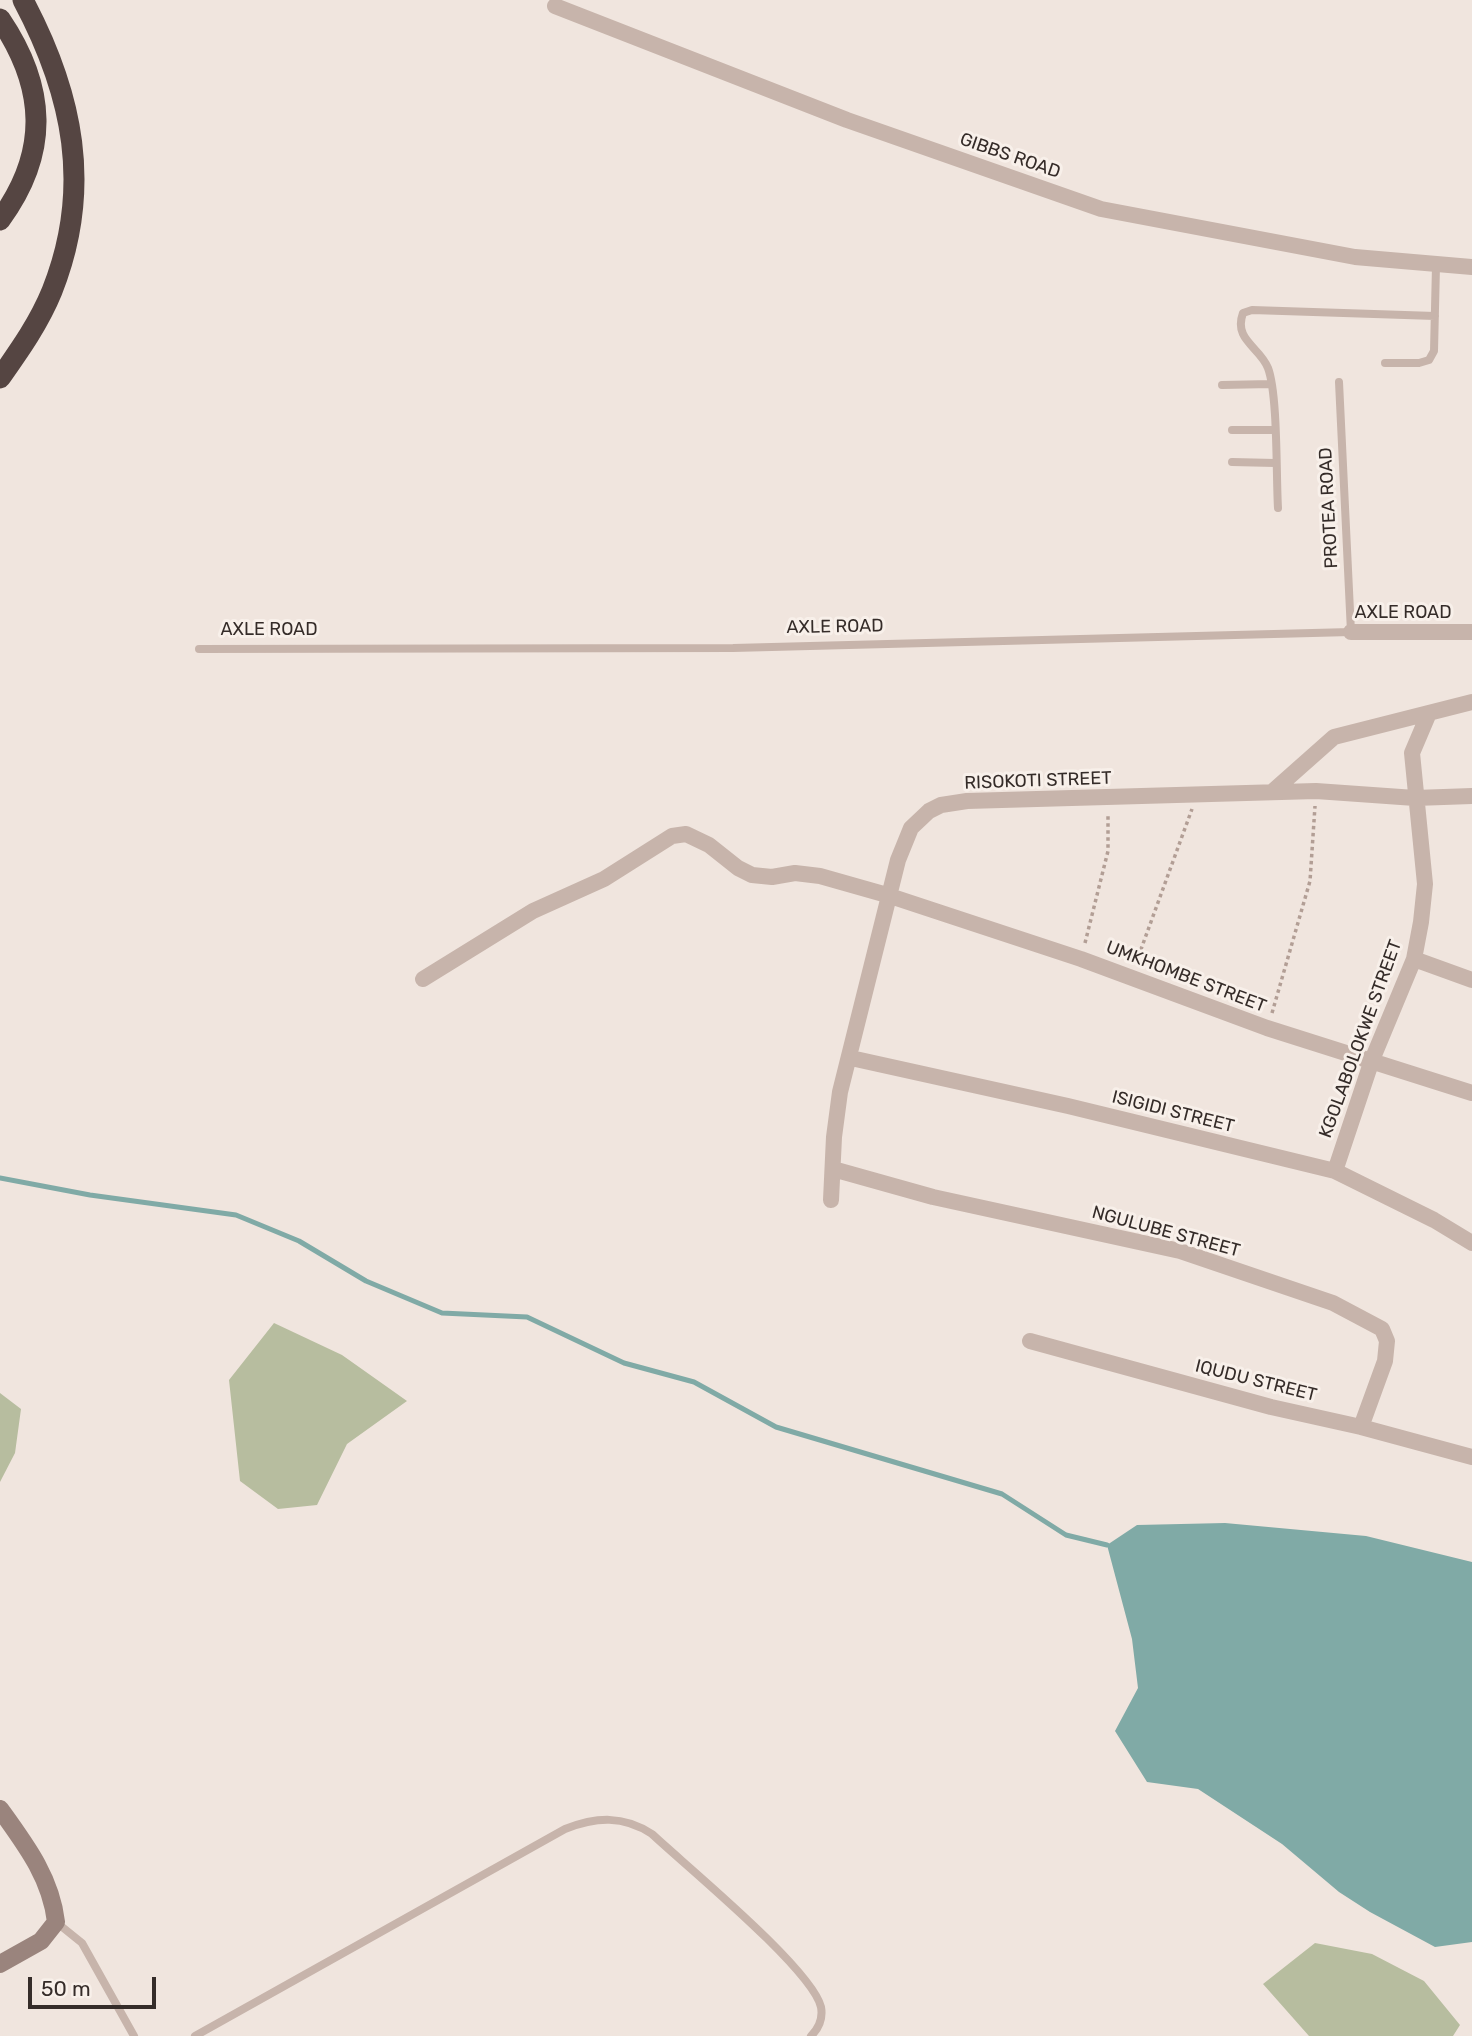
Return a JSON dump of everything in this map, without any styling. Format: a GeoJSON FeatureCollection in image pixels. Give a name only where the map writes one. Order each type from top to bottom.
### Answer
{"type":"FeatureCollection","features":[{"type":"Feature","properties":{"kind":"highway"},"geometry":{"type":"LineString","coordinates":[[0,378],[29,335],[52,292],[66,247],[73,211],[71,132],[63,93],[48,47],[23,0]]}},
{"type":"Feature","properties":{"kind":"highway"},"geometry":{"type":"LineString","coordinates":[[0,19],[26,65],[36,114],[36,142],[30,166],[18,194],[0,220]]}},
{"type":"Feature","properties":{"kind":"street","name":"GIBBS ROAD"},"geometry":{"type":"LineString","coordinates":[[555,6],[847,120],[1101,209],[1342,254],[1436,266],[1472,267]]}},
{"type":"Feature","properties":{"kind":"street","name":"AXLE ROAD"},"geometry":{"type":"LineString","coordinates":[[1351,632],[1472,632]]}},
{"type":"Feature","properties":{"kind":"street"},"geometry":{"type":"LineString","coordinates":[[1272,792],[1334,737],[1472,702]]}},
{"type":"Feature","properties":{"kind":"street","name":"KGOLABOLOKWE STREET"},"geometry":{"type":"LineString","coordinates":[[1335,1171],[1372,1060],[1414,959],[1424,884],[1412,753],[1429,713]]}},
{"type":"Feature","properties":{"kind":"street","name":"RISOKOTI STREET"},"geometry":{"type":"LineString","coordinates":[[831,1200],[840,1092],[887,895],[911,828],[941,805],[967,801],[1316,791],[1415,798],[1472,796]]}},
{"type":"Feature","properties":{"kind":"street","name":"UMKHOMBE STREET"},"geometry":{"type":"LineString","coordinates":[[423,979],[533,911],[604,879],[672,836],[687,834],[697,838],[738,868],[752,874],[772,877],[795,873],[820,876],[887,895],[1082,959],[1267,1028],[1472,1093]]}},
{"type":"Feature","properties":{"kind":"street"},"geometry":{"type":"LineString","coordinates":[[1414,959],[1472,980]]}},
{"type":"Feature","properties":{"kind":"street","name":"ISIGIDI STREET"},"geometry":{"type":"LineString","coordinates":[[850,1058],[1068,1106],[1335,1171],[1434,1220],[1472,1243]]}},
{"type":"Feature","properties":{"kind":"street","name":"NGULUBE STREET"},"geometry":{"type":"LineString","coordinates":[[833,1169],[933,1197],[1180,1251],[1283,1284],[1345,1309],[1382,1329],[1388,1348],[1362,1427]]}},
{"type":"Feature","properties":{"kind":"street","name":"IQUDU STREET"},"geometry":{"type":"LineString","coordinates":[[1030,1341],[1272,1407],[1362,1427],[1472,1457]]}},
{"type":"Feature","properties":{"kind":"street"},"geometry":{"type":"LineString","coordinates":[[0,1809],[42,1871],[53,1897],[56,1922],[41,1941],[0,1964]]}},
{"type":"Feature","properties":{"kind":"lane"},"geometry":{"type":"LineString","coordinates":[[1385,363],[1419,363],[1429,360],[1434,351],[1436,266]]}},
{"type":"Feature","properties":{"kind":"lane"},"geometry":{"type":"LineString","coordinates":[[1278,508],[1271,384],[1262,358],[1246,342],[1240,323],[1243,313],[1252,310],[1435,316]]}},
{"type":"Feature","properties":{"kind":"lane","name":"PROTEA ROAD"},"geometry":{"type":"LineString","coordinates":[[1339,383],[1351,632]]}},
{"type":"Feature","properties":{"kind":"lane"},"geometry":{"type":"LineString","coordinates":[[1222,385],[1271,384]]}},
{"type":"Feature","properties":{"kind":"lane"},"geometry":{"type":"LineString","coordinates":[[1232,430],[1273,430]]}},
{"type":"Feature","properties":{"kind":"lane"},"geometry":{"type":"LineString","coordinates":[[1232,462],[1275,463]]}},
{"type":"Feature","properties":{"kind":"lane","name":"AXLE ROAD"},"geometry":{"type":"LineString","coordinates":[[199,649],[774,647],[1351,632]]}},
{"type":"Feature","properties":{"kind":"lane"},"geometry":{"type":"LineString","coordinates":[[195,2036],[565,1829],[594,1819],[638,1826],[652,1835],[785,1957],[820,2005],[820,2023],[811,2036]]}},
{"type":"Feature","properties":{"kind":"lane"},"geometry":{"type":"LineString","coordinates":[[56,1922],[82,1943],[134,2036]]}},
{"type":"Feature","properties":{"kind":"path"},"geometry":{"type":"LineString","coordinates":[[1267,1028],[1310,881],[1316,791]]}},
{"type":"Feature","properties":{"kind":"path"},"geometry":{"type":"LineString","coordinates":[[1130,978],[1176,860],[1197,794]]}},
{"type":"Feature","properties":{"kind":"path"},"geometry":{"type":"LineString","coordinates":[[1082,959],[1108,851],[1108,799]]}},
{"type":"Feature","properties":{"kind":"green space"},"geometry":{"type":"Polygon","coordinates":[[[274,1323],[342,1355],[407,1401],[347,1444],[317,1505],[278,1509],[240,1481],[229,1380],[274,1323]]]}},
{"type":"Feature","properties":{"kind":"green space"},"geometry":{"type":"Polygon","coordinates":[[[0,1393],[21,1409],[15,1453],[0,1482],[0,1393]]]}},
{"type":"Feature","properties":{"kind":"green space"},"geometry":{"type":"Polygon","coordinates":[[[1315,1943],[1372,1954],[1424,1981],[1460,2025],[1453,2036],[1309,2036],[1263,1984],[1315,1943]]]}},
{"type":"Feature","properties":{"kind":"water"},"geometry":{"type":"Polygon","coordinates":[[[1225,1523],[1366,1536],[1472,1562],[1472,1942],[1435,1947],[1339,1892],[1282,1844],[1198,1789],[1147,1782],[1115,1731],[1138,1688],[1132,1639],[1107,1545],[1137,1525],[1225,1523]]]}},
{"type":"Feature","properties":{"kind":"waterway"},"geometry":{"type":"LineString","coordinates":[[0,1178],[90,1195],[236,1215],[299,1241],[366,1281],[442,1313],[527,1317],[624,1363],[694,1382],[776,1427],[1002,1494],[1066,1535],[1107,1545]]}}]}
